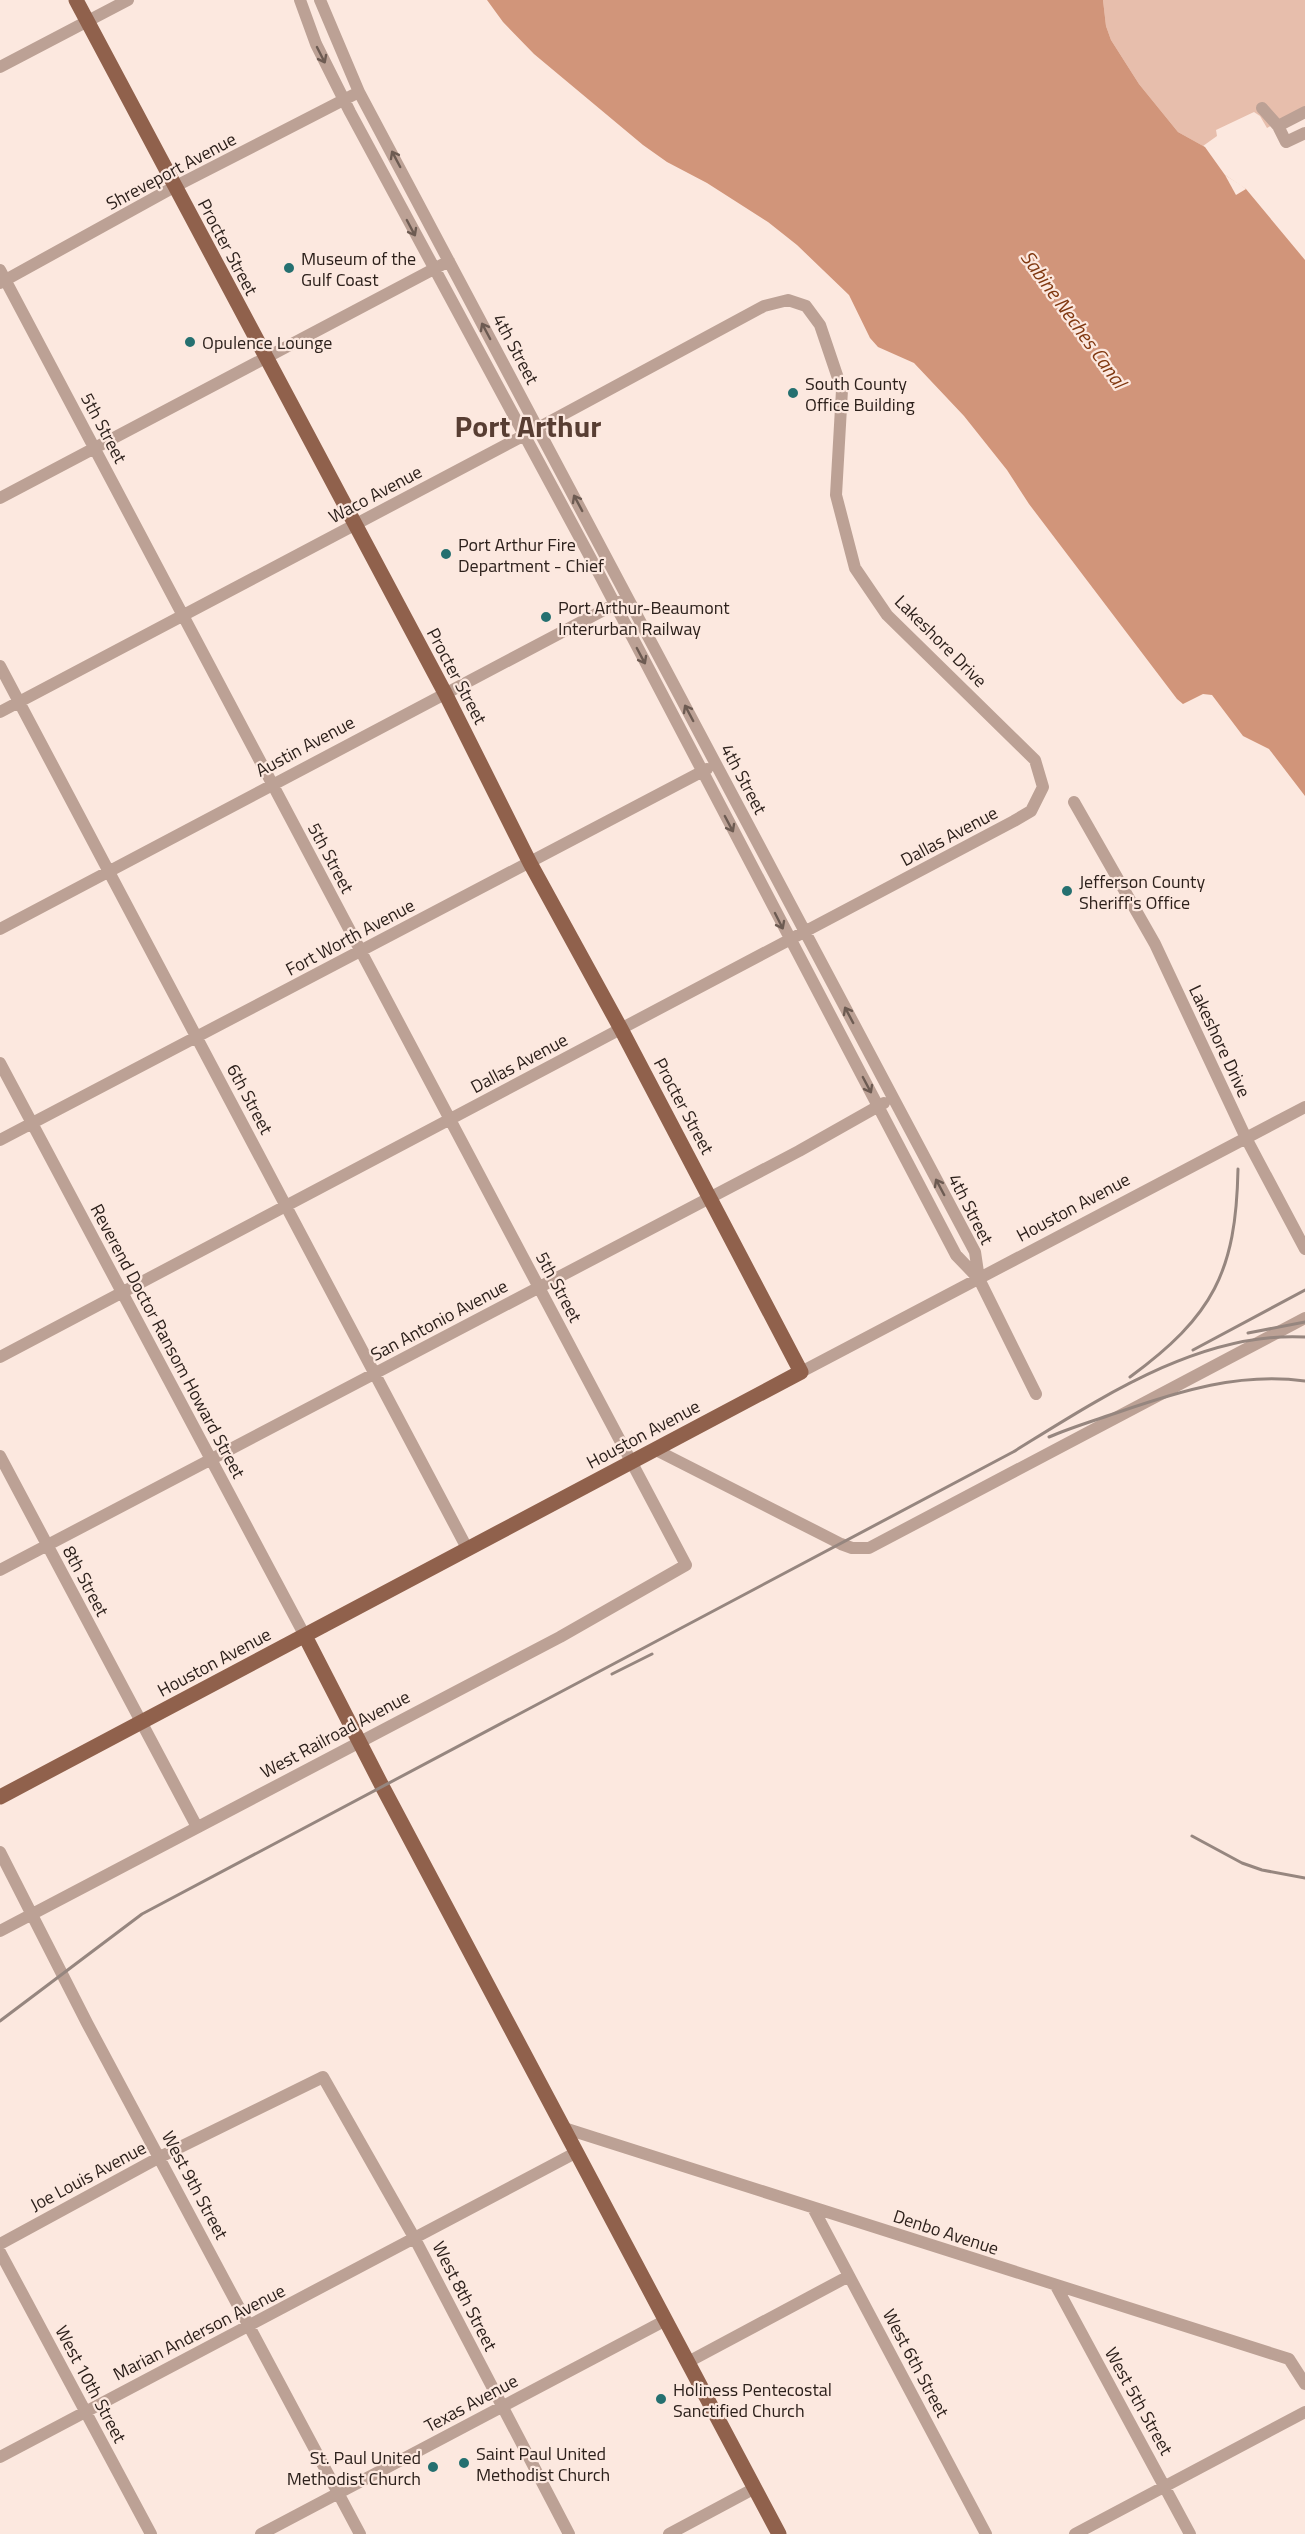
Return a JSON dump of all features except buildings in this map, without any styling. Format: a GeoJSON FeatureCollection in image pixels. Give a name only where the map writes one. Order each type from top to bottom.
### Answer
{"type":"FeatureCollection","features":[{"type":"Feature","properties":{"kind":"main road","name":"Procter Street"},"geometry":{"type":"LineString","coordinates":[[76,0],[445,693],[530,863],[711,1197],[801,1372]]}},
{"type":"Feature","properties":{"kind":"main road","name":"Houston Avenue"},"geometry":{"type":"LineString","coordinates":[[0,1797],[801,1372]]}},
{"type":"Feature","properties":{"kind":"main road"},"geometry":{"type":"LineString","coordinates":[[305,1636],[779,2534]]}},
{"type":"Feature","properties":{"kind":"street"},"geometry":{"type":"LineString","coordinates":[[0,67],[128,0]]}},
{"type":"Feature","properties":{"kind":"street","name":"4th Street"},"geometry":{"type":"LineString","coordinates":[[300,0],[316,44],[344,100],[614,604],[956,1255],[979,1279]]}},
{"type":"Feature","properties":{"kind":"street","name":"4th Street"},"geometry":{"type":"LineString","coordinates":[[320,0],[359,92],[975,1252],[979,1279]]}},
{"type":"Feature","properties":{"kind":"street","name":"Shreveport Avenue"},"geometry":{"type":"LineString","coordinates":[[2,278],[359,92]]}},
{"type":"Feature","properties":{"kind":"street"},"geometry":{"type":"LineString","coordinates":[[1262,108],[1278,126],[1286,142],[1305,133]]}},
{"type":"Feature","properties":{"kind":"street"},"geometry":{"type":"LineString","coordinates":[[1278,126],[1305,112]]}},
{"type":"Feature","properties":{"kind":"street"},"geometry":{"type":"LineString","coordinates":[[0,498],[449,261]]}},
{"type":"Feature","properties":{"kind":"street","name":"5th Street"},"geometry":{"type":"LineString","coordinates":[[2,278],[632,1463]]}},
{"type":"Feature","properties":{"kind":"street","name":"Lakeshore Drive"},"geometry":{"type":"LineString","coordinates":[[764,306],[788,300],[806,306],[820,325],[842,390],[836,495],[855,568],[887,615],[1035,760],[1042,787]]}},
{"type":"Feature","properties":{"kind":"street","name":"Waco Avenue"},"geometry":{"type":"LineString","coordinates":[[0,712],[538,429],[764,306]]}},
{"type":"Feature","properties":{"kind":"street","name":"Austin Avenue"},"geometry":{"type":"LineString","coordinates":[[0,929],[628,597]]}},
{"type":"Feature","properties":{"kind":"street","name":"6th Street"},"geometry":{"type":"LineString","coordinates":[[0,666],[468,1550]]}},
{"type":"Feature","properties":{"kind":"street","name":"Fort Worth Avenue"},"geometry":{"type":"LineString","coordinates":[[0,1140],[716,765]]}},
{"type":"Feature","properties":{"kind":"street","name":"Dallas Avenue"},"geometry":{"type":"LineString","coordinates":[[0,1357],[806,933],[1014,821],[1031,811],[1042,787]]}},
{"type":"Feature","properties":{"kind":"street","name":"Lakeshore Drive"},"geometry":{"type":"LineString","coordinates":[[1074,802],[1155,944],[1246,1138],[1305,1249]]}},
{"type":"Feature","properties":{"kind":"street","name":"Reverend Doctor Ransom Howard Street"},"geometry":{"type":"LineString","coordinates":[[0,1064],[305,1636]]}},
{"type":"Feature","properties":{"kind":"street","name":"San Antonio Avenue"},"geometry":{"type":"LineString","coordinates":[[0,1570],[375,1375],[892,1098]]}},
{"type":"Feature","properties":{"kind":"street","name":"Houston Avenue"},"geometry":{"type":"LineString","coordinates":[[801,1372],[1305,1107]]}},
{"type":"Feature","properties":{"kind":"street"},"geometry":{"type":"LineString","coordinates":[[979,1279],[1036,1394]]}},
{"type":"Feature","properties":{"kind":"street"},"geometry":{"type":"LineString","coordinates":[[656,1450],[842,1544],[852,1548],[869,1548],[1305,1318]]}},
{"type":"Feature","properties":{"kind":"street","name":"8th Street"},"geometry":{"type":"LineString","coordinates":[[0,1456],[141,1723]]}},
{"type":"Feature","properties":{"kind":"street","name":"West Railroad Avenue"},"geometry":{"type":"LineString","coordinates":[[0,1931],[560,1637],[686,1565],[632,1463]]}},
{"type":"Feature","properties":{"kind":"street"},"geometry":{"type":"LineString","coordinates":[[141,1723],[196,1827]]}},
{"type":"Feature","properties":{"kind":"street","name":"West 9th Street"},"geometry":{"type":"LineString","coordinates":[[0,1852],[87,2023],[360,2534]]}},
{"type":"Feature","properties":{"kind":"street","name":"Joe Louis Avenue"},"geometry":{"type":"LineString","coordinates":[[0,2244],[160,2157],[323,2077]]}},
{"type":"Feature","properties":{"kind":"street","name":"West 8th Street"},"geometry":{"type":"LineString","coordinates":[[323,2077],[415,2240],[569,2534]]}},
{"type":"Feature","properties":{"kind":"street","name":"Denbo Avenue"},"geometry":{"type":"LineString","coordinates":[[564,2128],[1289,2360],[1305,2385]]}},
{"type":"Feature","properties":{"kind":"street","name":"Marian Anderson Avenue"},"geometry":{"type":"LineString","coordinates":[[0,2457],[415,2240],[577,2152]]}},
{"type":"Feature","properties":{"kind":"street","name":"West 6th Street"},"geometry":{"type":"LineString","coordinates":[[813,2208],[986,2534]]}},
{"type":"Feature","properties":{"kind":"street","name":"West 10th Street"},"geometry":{"type":"LineString","coordinates":[[0,2252],[151,2534]]}},
{"type":"Feature","properties":{"kind":"street"},"geometry":{"type":"LineString","coordinates":[[688,2362],[849,2276]]}},
{"type":"Feature","properties":{"kind":"street","name":"West 5th Street"},"geometry":{"type":"LineString","coordinates":[[1056,2286],[1190,2534]]}},
{"type":"Feature","properties":{"kind":"street","name":"Texas Avenue"},"geometry":{"type":"LineString","coordinates":[[261,2534],[666,2320]]}},
{"type":"Feature","properties":{"kind":"street"},"geometry":{"type":"LineString","coordinates":[[1075,2534],[1305,2412]]}},
{"type":"Feature","properties":{"kind":"street"},"geometry":{"type":"LineString","coordinates":[[669,2534],[755,2488]]}},
{"type":"Feature","properties":{"kind":"shaded area"},"geometry":{"type":"Polygon","coordinates":[[[1103,0],[1305,0],[1305,107],[1267,128],[1260,116],[1254,112],[1216,130],[1217,136],[1203,146],[1178,132],[1139,84],[1111,40],[1106,26],[1103,0]]]}},
{"type":"Feature","properties":{"kind":"water","name":"Sabine Neches Canal"},"geometry":{"type":"Polygon","coordinates":[[[487,0],[1103,0],[1106,26],[1111,40],[1139,84],[1178,132],[1205,147],[1225,175],[1246,189],[1305,260],[1305,796],[1269,749],[1243,736],[1212,695],[1203,694],[1183,704],[1177,699],[1029,504],[1007,470],[964,416],[914,363],[878,347],[870,338],[849,295],[797,245],[768,222],[707,183],[667,162],[643,145],[534,54],[503,22],[487,0]]]}},
{"type":"Feature","properties":{"kind":"pier"},"geometry":{"type":"Polygon","coordinates":[[[1225,175],[1241,185],[1246,189],[1236,195],[1225,175]]]}},
{"type":"Feature","properties":{"kind":"railway"},"geometry":{"type":"LineString","coordinates":[[1130,1377],[1182,1333],[1200,1312],[1214,1289],[1225,1264],[1232,1236],[1238,1169]]}},
{"type":"Feature","properties":{"kind":"railway"},"geometry":{"type":"LineString","coordinates":[[1193,1350],[1305,1290]]}},
{"type":"Feature","properties":{"kind":"railway"},"geometry":{"type":"LineString","coordinates":[[1248,1333],[1305,1322]]}},
{"type":"Feature","properties":{"kind":"railway"},"geometry":{"type":"LineString","coordinates":[[0,2021],[142,1914],[1013,1452],[1115,1391],[1152,1372],[1227,1345],[1266,1338],[1305,1337]]}},
{"type":"Feature","properties":{"kind":"railway"},"geometry":{"type":"LineString","coordinates":[[1049,1437],[1142,1404],[1210,1385],[1257,1379],[1305,1381]]}},
{"type":"Feature","properties":{"kind":"railway"},"geometry":{"type":"LineString","coordinates":[[612,1674],[652,1654]]}},
{"type":"Feature","properties":{"kind":"railway"},"geometry":{"type":"LineString","coordinates":[[1192,1836],[1242,1863],[1262,1870],[1305,1878]]}},
{"type":"Feature","properties":{"kind":"place","name":"Museum of the Gulf Coast"},"geometry":{"type":"Point","coordinates":[289,268]}},
{"type":"Feature","properties":{"kind":"place","name":"Opulence Lounge"},"geometry":{"type":"Point","coordinates":[190,342]}},
{"type":"Feature","properties":{"kind":"place","name":"South County Office Building"},"geometry":{"type":"Point","coordinates":[793,393]}},
{"type":"Feature","properties":{"kind":"place","name":"Port Arthur Fire Department - Chief"},"geometry":{"type":"Point","coordinates":[446,554]}},
{"type":"Feature","properties":{"kind":"place","name":"Port Arthur-Beaumont Interurban Railway"},"geometry":{"type":"Point","coordinates":[546,617]}},
{"type":"Feature","properties":{"kind":"place","name":"Jefferson County Sheriff's Office"},"geometry":{"type":"Point","coordinates":[1067,891]}},
{"type":"Feature","properties":{"kind":"place","name":"Holiness Pentecostal Sanctified Church"},"geometry":{"type":"Point","coordinates":[661,2399]}},
{"type":"Feature","properties":{"kind":"place","name":"Saint Paul United Methodist Church"},"geometry":{"type":"Point","coordinates":[464,2463]}},
{"type":"Feature","properties":{"kind":"place","name":"St. Paul United Methodist Church"},"geometry":{"type":"Point","coordinates":[433,2467]}},
{"type":"Feature","properties":{"kind":"district","name":"Port Arthur"},"geometry":{"type":"Point","coordinates":[528,426]}}]}
